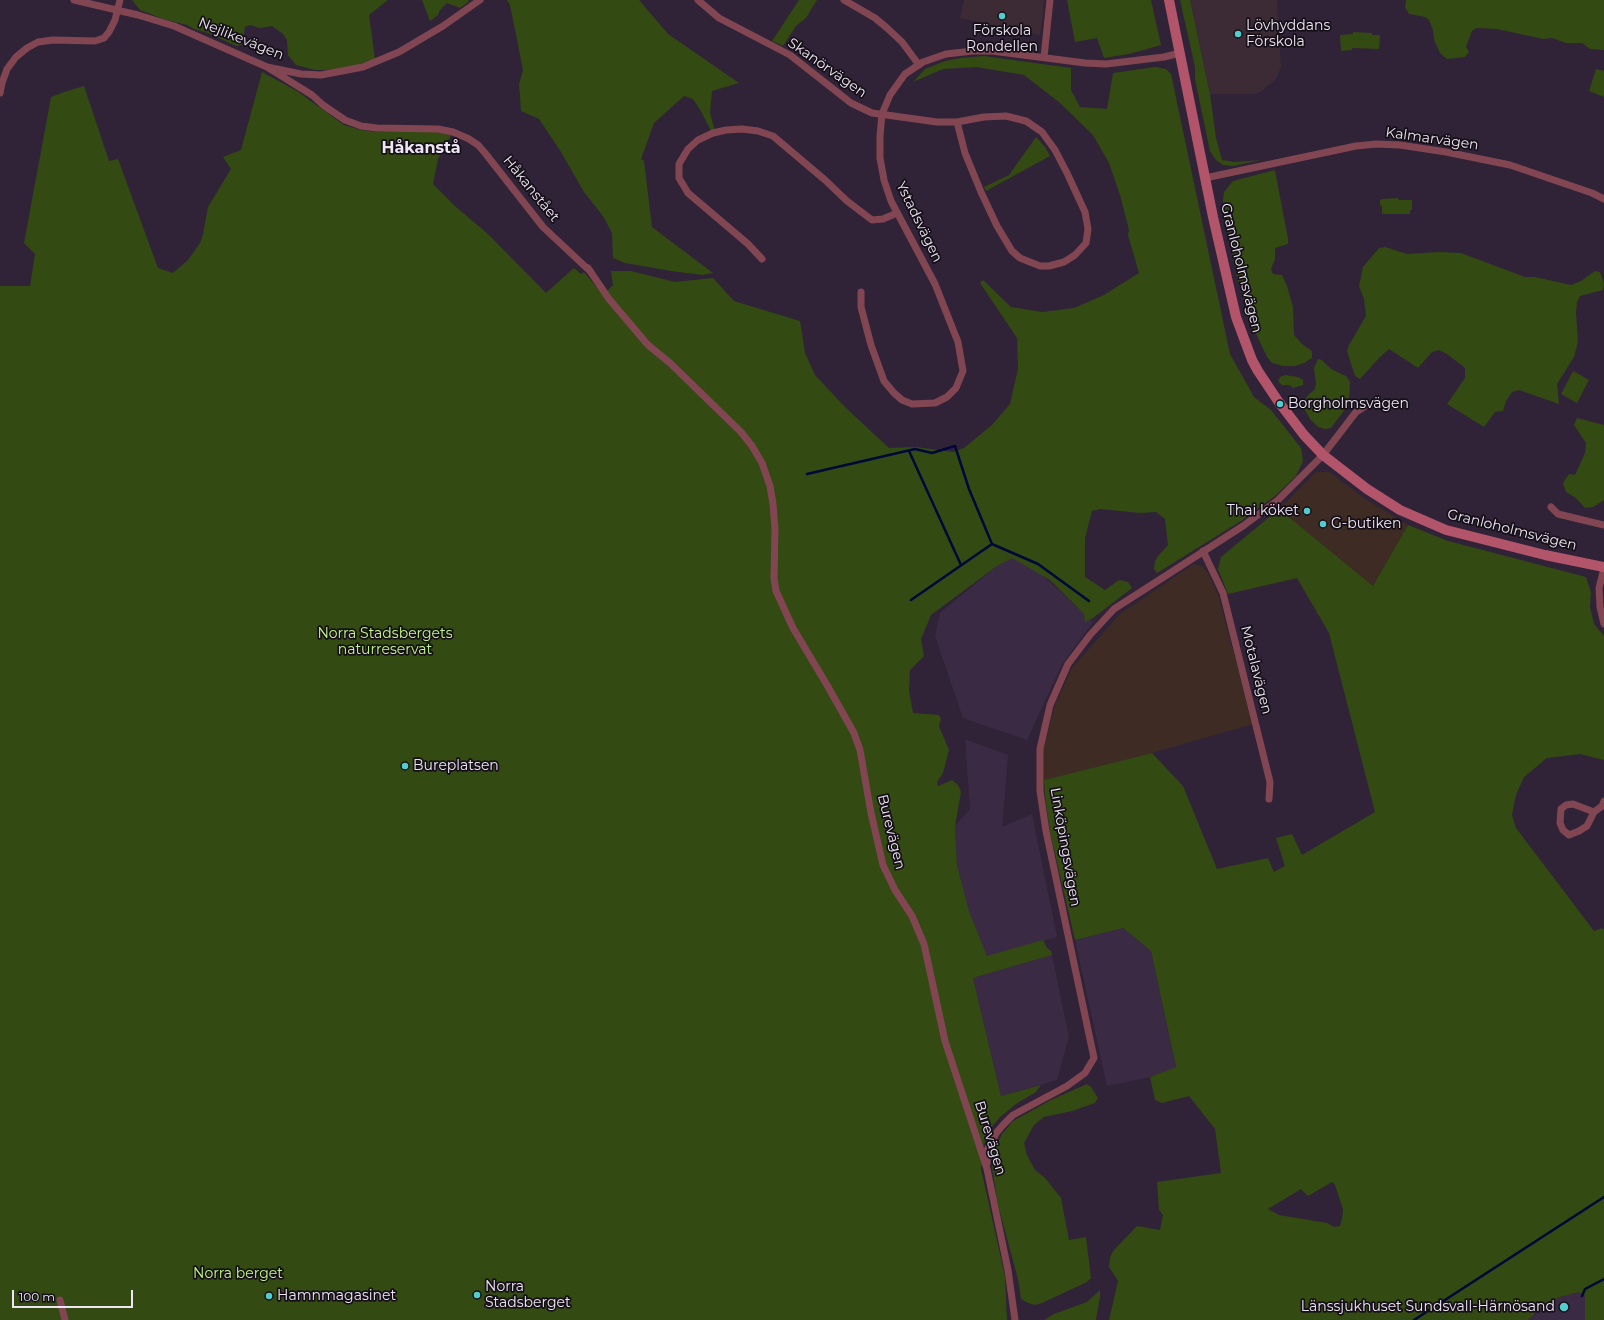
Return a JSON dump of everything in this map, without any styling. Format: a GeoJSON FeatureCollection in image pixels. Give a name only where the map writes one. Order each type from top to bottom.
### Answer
{"type":"FeatureCollection","features":[{"type":"Feature","properties":{"kind":"street","name":"Nejlikevägen"},"geometry":{"type":"LineString","coordinates":[[74,0],[118,10],[174,26],[268,67],[301,74],[322,75],[363,67],[399,52],[416,43],[480,0]]}},
{"type":"Feature","properties":{"kind":"street"},"geometry":{"type":"LineString","coordinates":[[0,93],[2,82],[16,57],[27,48],[38,42],[52,40],[96,41],[104,38],[115,20],[120,0]]}},
{"type":"Feature","properties":{"kind":"street","name":"Skanörvägen"},"geometry":{"type":"LineString","coordinates":[[698,0],[719,18],[790,55],[851,103],[872,113],[937,122],[957,122],[984,117],[1006,116],[1026,121],[1042,132],[1055,150],[1085,212],[1088,229],[1086,242],[1075,255],[1064,262],[1048,266],[1040,266],[1020,258],[1012,251],[997,226],[981,192],[966,153],[957,122]]}},
{"type":"Feature","properties":{"kind":"street"},"geometry":{"type":"LineString","coordinates":[[844,0],[875,18],[887,28],[902,42],[919,65]]}},
{"type":"Feature","properties":{"kind":"street"},"geometry":{"type":"LineString","coordinates":[[1044,57],[1050,0]]}},
{"type":"Feature","properties":{"kind":"street","name":"Granloholmsvägen"},"geometry":{"type":"LineString","coordinates":[[1169,0],[1205,178],[1236,317],[1252,360],[1278,402],[1304,435],[1323,455],[1367,489],[1400,510],[1446,530],[1501,545],[1604,568]]}},
{"type":"Feature","properties":{"kind":"street","name":"Ystadsvägen"},"geometry":{"type":"LineString","coordinates":[[861,292],[860,307],[871,345],[884,381],[902,400],[912,404],[935,403],[947,397],[956,388],[963,371],[958,342],[935,284],[891,201],[884,180],[880,158],[882,114],[890,95],[905,74],[923,62],[946,54],[973,50],[1044,57],[1085,63],[1106,64],[1164,57],[1180,53]]}},
{"type":"Feature","properties":{"kind":"street","name":"Håkanstået"},"geometry":{"type":"LineString","coordinates":[[268,67],[345,120],[356,124],[377,128],[438,128],[453,132],[478,145],[543,227],[573,256],[588,268],[609,299],[648,345],[670,363],[724,415]]}},
{"type":"Feature","properties":{"kind":"street"},"geometry":{"type":"LineString","coordinates":[[762,259],[748,244],[688,193],[679,178],[679,164],[688,149],[698,140],[713,133],[742,129],[758,131],[773,136],[825,180],[847,201],[872,220],[883,219],[897,213]]}},
{"type":"Feature","properties":{"kind":"street","name":"Kalmarvägen"},"geometry":{"type":"LineString","coordinates":[[1205,178],[1356,146],[1376,144],[1453,153],[1510,165],[1592,193],[1604,199]]}},
{"type":"Feature","properties":{"kind":"street"},"geometry":{"type":"LineString","coordinates":[[1323,455],[1356,412],[1364,407]]}},
{"type":"Feature","properties":{"kind":"street","name":"Burevägen"},"geometry":{"type":"LineString","coordinates":[[724,415],[748,441],[762,463],[770,486],[773,504],[775,529],[774,578],[776,591],[793,628],[828,685],[854,733],[860,750],[871,813],[884,865],[895,890],[912,916],[924,944],[945,1041],[987,1168],[1008,1270],[1015,1320]]}},
{"type":"Feature","properties":{"kind":"street","name":"Linköpingsvägen"},"geometry":{"type":"LineString","coordinates":[[987,1168],[987,1150],[997,1132],[1003,1125],[1013,1115],[1067,1086],[1084,1073],[1094,1058],[1046,831],[1040,791],[1040,749],[1050,705],[1068,664],[1090,635],[1114,609],[1243,526],[1278,500],[1323,455]]}},
{"type":"Feature","properties":{"kind":"street"},"geometry":{"type":"LineString","coordinates":[[1551,507],[1558,514],[1604,525]]}},
{"type":"Feature","properties":{"kind":"street","name":"Motalavägen"},"geometry":{"type":"LineString","coordinates":[[1203,551],[1223,593],[1270,782],[1269,799]]}},
{"type":"Feature","properties":{"kind":"street"},"geometry":{"type":"LineString","coordinates":[[1604,568],[1599,588],[1600,607],[1604,624]]}},
{"type":"Feature","properties":{"kind":"street"},"geometry":{"type":"LineString","coordinates":[[1594,812],[1573,804],[1566,805],[1561,809],[1560,823],[1563,830],[1569,835],[1579,832],[1587,826],[1594,812],[1602,806],[1604,801]]}},
{"type":"Feature","properties":{"kind":"street"},"geometry":{"type":"LineString","coordinates":[[60,1300],[65,1320]]}},
{"type":"Feature","properties":{"kind":"shaded area","name":"Förskola Rondellen"},"geometry":{"type":"Polygon","coordinates":[[[964,0],[1044,0],[1040,35],[960,18],[964,0]]]}},
{"type":"Feature","properties":{"kind":"shaded area","name":"Lövhyddans Förskola"},"geometry":{"type":"Polygon","coordinates":[[[1190,0],[1277,0],[1281,67],[1276,79],[1262,91],[1255,94],[1210,94],[1190,0]]]}},
{"type":"Feature","properties":{"kind":"shaded area"},"geometry":{"type":"Polygon","coordinates":[[[1316,472],[1329,472],[1367,500],[1408,525],[1373,586],[1279,509],[1316,472]]]}},
{"type":"Feature","properties":{"kind":"shaded area"},"geometry":{"type":"Polygon","coordinates":[[[1010,555],[1036,569],[1093,622],[1061,666],[1027,740],[963,718],[935,636],[940,613],[1010,555]]]}},
{"type":"Feature","properties":{"kind":"shaded area"},"geometry":{"type":"Polygon","coordinates":[[[1194,564],[1202,566],[1209,575],[1218,595],[1253,724],[1152,753],[1044,780],[1044,748],[1055,705],[1072,668],[1120,614],[1194,564]]]}},
{"type":"Feature","properties":{"kind":"shaded area"},"geometry":{"type":"Polygon","coordinates":[[[965,739],[1008,755],[1002,827],[1032,814],[1057,937],[987,957],[969,911],[957,865],[955,826],[970,809],[965,739]]]}},
{"type":"Feature","properties":{"kind":"shaded area"},"geometry":{"type":"Polygon","coordinates":[[[1123,928],[1151,951],[1176,1068],[1150,1077],[1107,1086],[1075,940],[1123,928]]]}},
{"type":"Feature","properties":{"kind":"shaded area"},"geometry":{"type":"Polygon","coordinates":[[[1052,955],[1069,1037],[1057,1080],[1001,1096],[973,978],[1052,955]]]}},
{"type":"Feature","properties":{"kind":"shaded area","name":"Länssjukhuset Sundsvall-Härnösand"},"geometry":{"type":"Polygon","coordinates":[[[1579,1292],[1585,1296],[1585,1320],[1528,1320],[1546,1304],[1560,1297],[1579,1292]]]}},
{"type":"Feature","properties":{"kind":"green space"},"geometry":{"type":"Polygon","coordinates":[[[132,0],[388,0],[369,15],[375,59],[352,67],[315,70],[296,65],[288,55],[287,40],[283,34],[272,26],[260,28],[250,25],[245,27],[242,45],[236,46],[187,25],[163,19],[140,10],[132,0]]]}},
{"type":"Feature","properties":{"kind":"green space"},"geometry":{"type":"Polygon","coordinates":[[[422,0],[469,0],[460,8],[447,3],[440,10],[438,15],[430,21],[422,0]]]}},
{"type":"Feature","properties":{"kind":"green space"},"geometry":{"type":"Polygon","coordinates":[[[507,0],[639,0],[668,34],[739,83],[712,91],[710,113],[715,131],[711,131],[693,99],[684,96],[654,123],[641,159],[644,161],[652,227],[713,273],[703,275],[671,271],[625,263],[613,258],[612,233],[603,216],[584,192],[561,152],[539,119],[521,111],[519,84],[523,70],[510,5],[507,0]]]}},
{"type":"Feature","properties":{"kind":"green space"},"geometry":{"type":"Polygon","coordinates":[[[799,0],[817,0],[806,18],[796,26],[783,46],[772,41],[799,0]]]}},
{"type":"Feature","properties":{"kind":"green space"},"geometry":{"type":"Polygon","coordinates":[[[1067,0],[1151,0],[1161,45],[1129,54],[1104,58],[1097,38],[1075,42],[1067,0]]]}},
{"type":"Feature","properties":{"kind":"green space"},"geometry":{"type":"Polygon","coordinates":[[[1180,0],[1190,0],[1210,94],[1216,138],[1222,160],[1235,162],[1261,160],[1233,166],[1223,165],[1216,160],[1210,151],[1195,79],[1195,67],[1180,0]]]}},
{"type":"Feature","properties":{"kind":"green space"},"geometry":{"type":"Polygon","coordinates":[[[1406,0],[1604,0],[1604,50],[1590,49],[1582,43],[1566,43],[1552,38],[1543,39],[1497,29],[1477,28],[1472,31],[1466,47],[1469,52],[1465,57],[1447,59],[1440,53],[1434,40],[1433,30],[1429,20],[1425,17],[1409,14],[1405,7],[1406,0]]]}},
{"type":"Feature","properties":{"kind":"green space"},"geometry":{"type":"Polygon","coordinates":[[[1353,32],[1380,35],[1379,49],[1352,48],[1352,50],[1341,51],[1340,35],[1353,34],[1353,32]]]}},
{"type":"Feature","properties":{"kind":"green space","name":"Norra Stadsbergets naturreservat"},"geometry":{"type":"Polygon","coordinates":[[[984,56],[1071,68],[1071,90],[1080,107],[1107,109],[1113,73],[1155,67],[1166,69],[1171,74],[1230,354],[1254,397],[1271,410],[1301,448],[1303,461],[1296,476],[1275,496],[1241,521],[1157,573],[1154,569],[1155,561],[1168,545],[1165,519],[1156,512],[1140,513],[1100,509],[1092,511],[1085,538],[1085,577],[1105,590],[1119,580],[1128,582],[1132,588],[1093,618],[1085,622],[1084,614],[1050,580],[1012,558],[997,566],[931,615],[921,639],[924,656],[910,670],[909,691],[913,713],[939,715],[941,719],[939,726],[949,750],[943,773],[937,782],[938,786],[952,780],[958,785],[961,792],[955,826],[957,865],[969,911],[987,956],[1043,940],[1047,948],[1051,951],[1052,955],[973,978],[1001,1096],[1041,1085],[1036,1092],[1016,1104],[999,1118],[991,1128],[984,1144],[981,1169],[1005,1276],[1007,1320],[0,1320],[0,286],[30,286],[35,254],[24,243],[51,97],[84,86],[109,161],[118,159],[158,268],[173,273],[188,260],[200,243],[208,207],[231,169],[223,157],[241,150],[262,72],[297,91],[344,125],[361,130],[377,132],[437,132],[451,135],[438,159],[433,184],[455,206],[489,235],[546,293],[574,268],[581,274],[584,272],[603,295],[613,285],[611,271],[631,271],[675,282],[713,278],[734,301],[800,321],[805,353],[815,375],[845,407],[889,448],[916,447],[953,452],[964,448],[992,425],[1010,404],[1018,369],[1017,338],[980,283],[983,280],[1011,307],[1042,312],[1074,308],[1104,295],[1139,273],[1128,235],[1129,230],[1120,195],[1109,163],[1093,135],[1060,103],[1024,75],[976,67],[943,69],[913,82],[925,69],[945,61],[984,56]]]}},
{"type":"Feature","properties":{"kind":"green space"},"geometry":{"type":"Polygon","coordinates":[[[1596,69],[1604,71],[1604,97],[1589,91],[1596,69]]]}},
{"type":"Feature","properties":{"kind":"green space"},"geometry":{"type":"Polygon","coordinates":[[[1036,137],[1045,147],[1050,156],[986,191],[984,187],[1009,175],[1036,137]]]}},
{"type":"Feature","properties":{"kind":"green space"},"geometry":{"type":"Polygon","coordinates":[[[1275,170],[1288,244],[1275,248],[1275,259],[1271,269],[1273,274],[1282,275],[1287,286],[1293,307],[1294,335],[1302,344],[1312,351],[1312,358],[1295,366],[1283,366],[1272,363],[1267,357],[1250,320],[1236,273],[1223,201],[1224,192],[1233,181],[1275,170]]]}},
{"type":"Feature","properties":{"kind":"green space"},"geometry":{"type":"Polygon","coordinates":[[[1398,198],[1399,200],[1412,200],[1412,210],[1410,210],[1410,214],[1382,214],[1380,200],[1398,198]]]}},
{"type":"Feature","properties":{"kind":"green space"},"geometry":{"type":"Polygon","coordinates":[[[1385,247],[1407,254],[1440,252],[1461,253],[1525,277],[1535,277],[1571,285],[1581,281],[1595,271],[1600,272],[1604,284],[1603,290],[1580,296],[1577,302],[1576,313],[1578,342],[1574,357],[1557,384],[1559,404],[1519,390],[1512,392],[1506,401],[1503,411],[1495,412],[1484,427],[1447,404],[1465,378],[1465,368],[1447,354],[1439,350],[1432,352],[1418,368],[1389,349],[1360,379],[1355,376],[1347,351],[1366,316],[1364,299],[1359,286],[1363,267],[1379,248],[1385,247]]]}},
{"type":"Feature","properties":{"kind":"green space"},"geometry":{"type":"Polygon","coordinates":[[[1318,359],[1322,360],[1331,369],[1346,376],[1350,382],[1349,404],[1331,428],[1325,429],[1318,427],[1310,419],[1303,402],[1314,390],[1316,385],[1314,368],[1318,359]]]}},
{"type":"Feature","properties":{"kind":"green space"},"geometry":{"type":"Polygon","coordinates":[[[1573,371],[1589,380],[1577,403],[1561,394],[1573,371]]]}},
{"type":"Feature","properties":{"kind":"green space"},"geometry":{"type":"Polygon","coordinates":[[[1285,375],[1298,377],[1303,380],[1303,385],[1293,388],[1289,385],[1282,385],[1278,381],[1280,377],[1285,375]]]}},
{"type":"Feature","properties":{"kind":"green space"},"geometry":{"type":"Polygon","coordinates":[[[1577,418],[1604,425],[1604,500],[1593,507],[1585,508],[1576,498],[1566,492],[1563,483],[1569,474],[1575,475],[1585,453],[1586,443],[1574,425],[1577,418]]]}},
{"type":"Feature","properties":{"kind":"green space"},"geometry":{"type":"Polygon","coordinates":[[[1279,509],[1373,586],[1408,525],[1448,541],[1586,577],[1591,592],[1590,607],[1594,624],[1604,636],[1604,760],[1580,754],[1547,758],[1524,777],[1516,795],[1512,815],[1516,828],[1594,931],[1602,928],[1604,930],[1604,1320],[1585,1320],[1585,1296],[1579,1292],[1560,1297],[1546,1303],[1528,1320],[1109,1320],[1118,1281],[1109,1267],[1110,1258],[1113,1251],[1137,1226],[1160,1230],[1163,1215],[1159,1210],[1157,1182],[1221,1173],[1215,1129],[1189,1096],[1162,1103],[1155,1100],[1150,1077],[1176,1067],[1151,951],[1123,928],[1075,940],[1050,832],[1044,780],[1152,753],[1183,786],[1217,869],[1268,858],[1274,872],[1285,866],[1276,838],[1292,834],[1302,855],[1375,812],[1329,633],[1297,578],[1228,594],[1218,569],[1221,557],[1279,509]],[[1332,1182],[1308,1196],[1301,1189],[1268,1209],[1279,1215],[1327,1223],[1334,1227],[1340,1226],[1343,1209],[1335,1185],[1332,1182]]]}},
{"type":"Feature","properties":{"kind":"green space"},"geometry":{"type":"Polygon","coordinates":[[[1087,1084],[1091,1087],[1098,1098],[1095,1103],[1072,1111],[1044,1117],[1034,1125],[1024,1143],[1027,1155],[1035,1170],[1045,1178],[1061,1198],[1069,1240],[1086,1237],[1091,1278],[1087,1282],[1035,1305],[1021,1299],[1018,1279],[998,1205],[992,1167],[995,1148],[1002,1134],[1013,1121],[1051,1100],[1087,1084]]]}},
{"type":"Feature","properties":{"kind":"green space"},"geometry":{"type":"Polygon","coordinates":[[[1100,1290],[1096,1320],[1044,1320],[1054,1314],[1087,1302],[1100,1290]]]}},
{"type":"Feature","properties":{"kind":"waterway"},"geometry":{"type":"LineString","coordinates":[[807,474],[915,449],[932,453],[955,446],[969,489],[992,544]]}},
{"type":"Feature","properties":{"kind":"waterway"},"geometry":{"type":"LineString","coordinates":[[909,451],[961,565]]}},
{"type":"Feature","properties":{"kind":"waterway"},"geometry":{"type":"LineString","coordinates":[[911,600],[992,544],[1038,564],[1089,601]]}},
{"type":"Feature","properties":{"kind":"waterway"},"geometry":{"type":"LineString","coordinates":[[1414,1320],[1604,1197]]}},
{"type":"Feature","properties":{"kind":"waterway"},"geometry":{"type":"LineString","coordinates":[[1582,1296],[1585,1289],[1604,1279]]}},
{"type":"Feature","properties":{"kind":"place","name":"Förskola Rondellen"},"geometry":{"type":"Point","coordinates":[1002,16]}},
{"type":"Feature","properties":{"kind":"place","name":"Lövhyddans Förskola"},"geometry":{"type":"Point","coordinates":[1238,34]}},
{"type":"Feature","properties":{"kind":"place","name":"Borgholmsvägen"},"geometry":{"type":"Point","coordinates":[1280,404]}},
{"type":"Feature","properties":{"kind":"place","name":"Thai köket"},"geometry":{"type":"Point","coordinates":[1307,511]}},
{"type":"Feature","properties":{"kind":"place","name":"G-butiken"},"geometry":{"type":"Point","coordinates":[1323,524]}},
{"type":"Feature","properties":{"kind":"place","name":"Bureplatsen"},"geometry":{"type":"Point","coordinates":[405,766]}},
{"type":"Feature","properties":{"kind":"place","name":"Norra Stadsberget"},"geometry":{"type":"Point","coordinates":[477,1295]}},
{"type":"Feature","properties":{"kind":"place","name":"Hamnmagasinet"},"geometry":{"type":"Point","coordinates":[269,1296]}},
{"type":"Feature","properties":{"kind":"place","name":"Länssjukhuset Sundsvall-Härnösand"},"geometry":{"type":"Point","coordinates":[1564,1307]}},
{"type":"Feature","properties":{"kind":"district","name":"Håkanstå"},"geometry":{"type":"Point","coordinates":[421,148]}},
{"type":"Feature","properties":{"kind":"park label","name":"Norra berget"},"geometry":{"type":"Point","coordinates":[238,1274]}}]}
